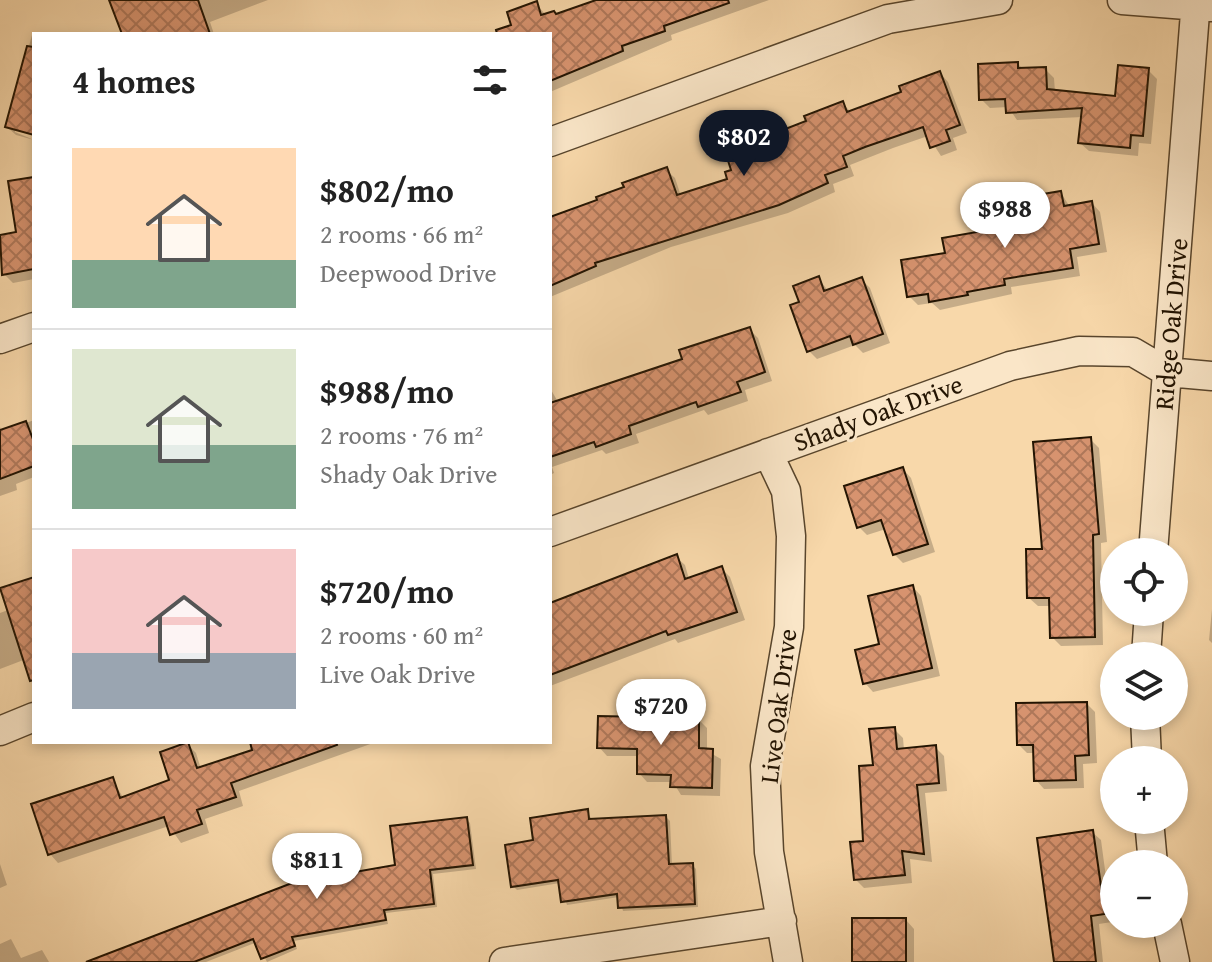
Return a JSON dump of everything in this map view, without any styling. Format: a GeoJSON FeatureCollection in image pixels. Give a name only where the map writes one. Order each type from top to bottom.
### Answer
{"type":"FeatureCollection","features":[{"type":"Feature","properties":{"kind":"street"},"geometry":{"type":"LineString","coordinates":[[552,141],[888,19],[998,0]]}},
{"type":"Feature","properties":{"kind":"street"},"geometry":{"type":"LineString","coordinates":[[1122,0],[1201,4]]}},
{"type":"Feature","properties":{"kind":"street","name":"Ridge Oak Drive"},"geometry":{"type":"LineString","coordinates":[[1154,538],[1201,4]]}},
{"type":"Feature","properties":{"kind":"street"},"geometry":{"type":"LineString","coordinates":[[0,339],[32,328]]}},
{"type":"Feature","properties":{"kind":"street","name":"Shady Oak Drive"},"geometry":{"type":"LineString","coordinates":[[552,531],[1010,366],[1079,351],[1133,352],[1167,372],[1212,376]]}},
{"type":"Feature","properties":{"kind":"street","name":"Live Oak Drive"},"geometry":{"type":"LineString","coordinates":[[768,453],[786,491],[791,536],[789,627],[765,766],[769,852],[788,962]]}},
{"type":"Feature","properties":{"kind":"street"},"geometry":{"type":"LineString","coordinates":[[0,731],[32,718]]}},
{"type":"Feature","properties":{"kind":"street"},"geometry":{"type":"LineString","coordinates":[[504,962],[782,921]]}},
{"type":"Feature","properties":{"kind":"street"},"geometry":{"type":"LineString","coordinates":[[1170,938],[1175,962]]}},
{"type":"Feature","properties":{"kind":"building"},"geometry":{"type":"Polygon","coordinates":[[[109,0],[198,0],[209,32],[121,32],[109,0]]]}},
{"type":"Feature","properties":{"kind":"building"},"geometry":{"type":"Polygon","coordinates":[[[596,0],[728,0],[729,3],[664,26],[665,31],[622,46],[623,51],[552,80],[552,32],[496,30],[511,25],[507,12],[537,1],[541,15],[554,11],[556,14],[596,0]]]}},
{"type":"Feature","properties":{"kind":"building"},"geometry":{"type":"Polygon","coordinates":[[[27,46],[32,47],[32,134],[5,127],[27,46]]]}},
{"type":"Feature","properties":{"kind":"building"},"geometry":{"type":"Polygon","coordinates":[[[1018,62],[1018,68],[1046,67],[1047,89],[1115,96],[1118,65],[1149,68],[1143,136],[1131,135],[1130,148],[1078,143],[1082,108],[1006,113],[1005,99],[979,100],[978,64],[1018,62]]]}},
{"type":"Feature","properties":{"kind":"building"},"geometry":{"type":"Polygon","coordinates":[[[940,71],[960,125],[946,130],[950,141],[930,148],[923,127],[865,147],[843,156],[847,167],[825,175],[828,183],[779,205],[595,263],[596,266],[552,285],[552,216],[597,200],[596,197],[624,187],[622,183],[667,167],[677,195],[727,179],[725,172],[731,170],[723,145],[755,134],[757,140],[806,121],[804,116],[843,101],[847,112],[901,92],[899,86],[940,71]]]}},
{"type":"Feature","properties":{"kind":"building"},"geometry":{"type":"Polygon","coordinates":[[[32,177],[32,269],[2,275],[0,235],[16,232],[8,181],[32,177]]]}},
{"type":"Feature","properties":{"kind":"building"},"geometry":{"type":"Polygon","coordinates":[[[1061,191],[1064,206],[1092,201],[1099,244],[1070,249],[1073,268],[1004,279],[1005,285],[929,302],[928,294],[907,297],[901,260],[945,253],[942,238],[1006,227],[1004,213],[1034,208],[1031,196],[1061,191]]]}},
{"type":"Feature","properties":{"kind":"building"},"geometry":{"type":"Polygon","coordinates":[[[819,276],[824,291],[862,277],[883,334],[853,345],[850,336],[807,352],[790,305],[799,302],[793,286],[819,276]]]}},
{"type":"Feature","properties":{"kind":"building"},"geometry":{"type":"Polygon","coordinates":[[[750,327],[765,372],[737,382],[741,392],[698,407],[696,402],[629,426],[631,434],[596,447],[594,442],[552,456],[552,402],[682,359],[679,350],[750,327]]]}},
{"type":"Feature","properties":{"kind":"building"},"geometry":{"type":"Polygon","coordinates":[[[26,421],[32,437],[32,467],[0,479],[0,430],[26,421]]]}},
{"type":"Feature","properties":{"kind":"building"},"geometry":{"type":"Polygon","coordinates":[[[1091,437],[1099,534],[1093,535],[1095,637],[1050,638],[1049,598],[1027,598],[1026,549],[1042,549],[1033,442],[1091,437]]]}},
{"type":"Feature","properties":{"kind":"building"},"geometry":{"type":"Polygon","coordinates":[[[903,467],[928,544],[893,555],[881,520],[857,528],[844,486],[903,467]]]}},
{"type":"Feature","properties":{"kind":"building"},"geometry":{"type":"Polygon","coordinates":[[[677,554],[685,579],[722,566],[737,612],[668,635],[666,631],[552,674],[552,602],[677,554]]]}},
{"type":"Feature","properties":{"kind":"building"},"geometry":{"type":"Polygon","coordinates":[[[32,578],[32,680],[30,681],[0,588],[32,578]]]}},
{"type":"Feature","properties":{"kind":"building"},"geometry":{"type":"Polygon","coordinates":[[[913,585],[932,668],[863,684],[855,650],[879,644],[868,596],[913,585]]]}},
{"type":"Feature","properties":{"kind":"building"},"geometry":{"type":"Polygon","coordinates":[[[1087,702],[1089,755],[1075,756],[1076,780],[1034,781],[1033,745],[1017,745],[1016,703],[1087,702]]]}},
{"type":"Feature","properties":{"kind":"building"},"geometry":{"type":"Polygon","coordinates":[[[598,716],[699,718],[699,748],[713,749],[712,788],[670,787],[671,775],[637,774],[637,749],[597,748],[598,716]]]}},
{"type":"Feature","properties":{"kind":"building"},"geometry":{"type":"Polygon","coordinates":[[[895,727],[897,749],[936,745],[939,783],[917,785],[924,854],[902,851],[905,875],[854,880],[850,842],[863,841],[859,766],[873,765],[869,729],[895,727]]]}},
{"type":"Feature","properties":{"kind":"building"},"geometry":{"type":"Polygon","coordinates":[[[189,744],[197,768],[252,750],[250,744],[337,745],[231,783],[236,797],[197,810],[202,824],[170,835],[164,817],[48,855],[31,804],[113,777],[120,798],[169,780],[160,752],[189,744]]]}},
{"type":"Feature","properties":{"kind":"building"},"geometry":{"type":"Polygon","coordinates":[[[588,809],[589,819],[666,815],[669,864],[693,863],[695,904],[618,908],[617,894],[561,902],[558,880],[511,887],[505,845],[533,840],[530,818],[588,809]]]}},
{"type":"Feature","properties":{"kind":"building"},"geometry":{"type":"Polygon","coordinates":[[[467,817],[473,865],[430,870],[434,904],[384,910],[386,920],[292,937],[295,946],[261,959],[253,939],[194,962],[86,962],[292,883],[395,865],[390,826],[467,817]]]}},
{"type":"Feature","properties":{"kind":"building"},"geometry":{"type":"Polygon","coordinates":[[[1093,830],[1100,879],[1100,915],[1091,916],[1096,962],[1054,962],[1037,838],[1093,830]]]}},
{"type":"Feature","properties":{"kind":"building"},"geometry":{"type":"Polygon","coordinates":[[[852,918],[906,918],[906,962],[852,962],[852,918]]]}}]}
